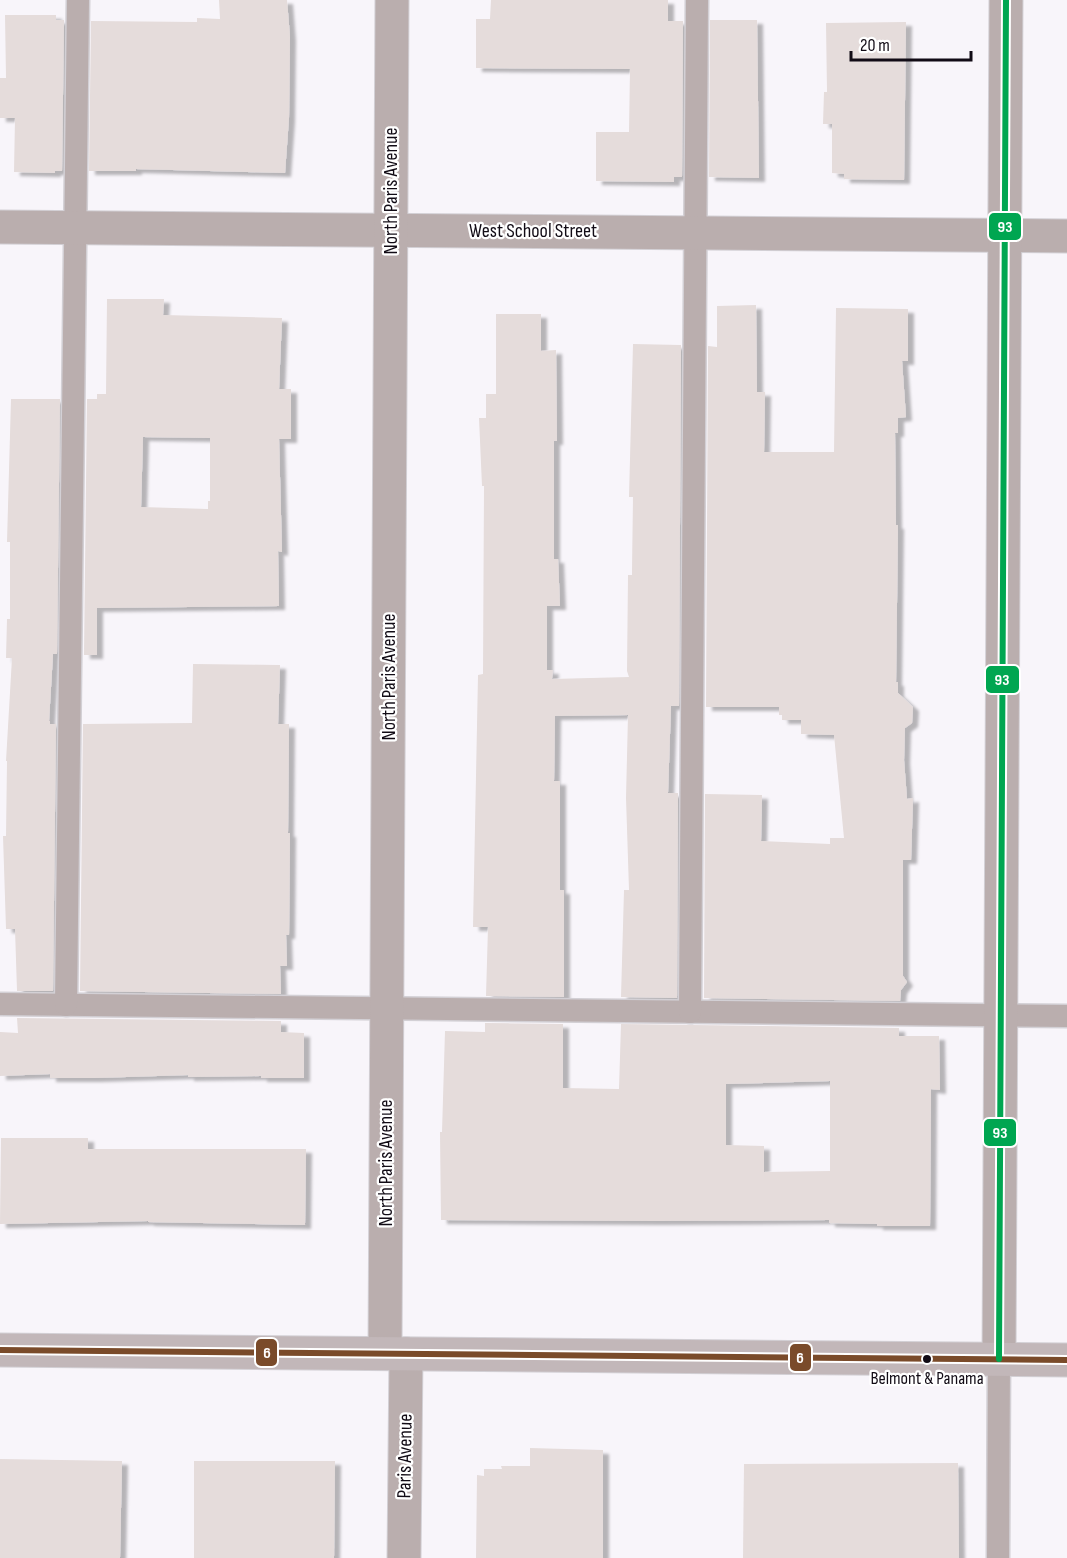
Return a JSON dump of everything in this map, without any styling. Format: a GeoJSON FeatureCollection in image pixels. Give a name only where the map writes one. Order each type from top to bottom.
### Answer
{"type":"FeatureCollection","features":[{"type":"Feature","properties":{"kind":"main road"},"geometry":{"type":"LineString","coordinates":[[0,1350],[1067,1360]]}},
{"type":"Feature","properties":{"kind":"street","name":"North Paris Avenue"},"geometry":{"type":"LineString","coordinates":[[392,0],[387,1009],[395,1354]]}},
{"type":"Feature","properties":{"kind":"street"},"geometry":{"type":"LineString","coordinates":[[999,1359],[1006,0]]}},
{"type":"Feature","properties":{"kind":"street","name":"West School Street"},"geometry":{"type":"LineString","coordinates":[[0,227],[1067,236]]}},
{"type":"Feature","properties":{"kind":"street","name":"Paris Avenue"},"geometry":{"type":"LineString","coordinates":[[395,1354],[404,1558]]}},
{"type":"Feature","properties":{"kind":"lane"},"geometry":{"type":"LineString","coordinates":[[66,1005],[78,0]]}},
{"type":"Feature","properties":{"kind":"lane"},"geometry":{"type":"LineString","coordinates":[[690,1012],[697,0]]}},
{"type":"Feature","properties":{"kind":"lane"},"geometry":{"type":"LineString","coordinates":[[0,1004],[1067,1016]]}},
{"type":"Feature","properties":{"kind":"lane"},"geometry":{"type":"LineString","coordinates":[[998,1558],[999,1359]]}},
{"type":"Feature","properties":{"kind":"building"},"geometry":{"type":"Polygon","coordinates":[[[219,0],[287,0],[290,37],[289,118],[285,173],[136,169],[136,171],[89,171],[91,21],[197,22],[197,18],[220,19],[219,0]]]}},
{"type":"Feature","properties":{"kind":"building"},"geometry":{"type":"Polygon","coordinates":[[[491,0],[668,0],[668,21],[683,21],[682,177],[674,177],[674,182],[596,181],[596,132],[629,132],[630,69],[476,68],[476,19],[490,19],[491,0]]]}},
{"type":"Feature","properties":{"kind":"building"},"geometry":{"type":"Polygon","coordinates":[[[5,15],[56,15],[56,20],[64,20],[62,171],[55,171],[55,173],[14,172],[15,118],[0,118],[0,78],[6,78],[5,15]]]}},
{"type":"Feature","properties":{"kind":"building"},"geometry":{"type":"Polygon","coordinates":[[[710,20],[757,20],[759,178],[709,177],[710,20]]]}},
{"type":"Feature","properties":{"kind":"building"},"geometry":{"type":"Polygon","coordinates":[[[906,22],[904,180],[844,179],[844,174],[832,173],[832,124],[823,124],[824,92],[827,92],[826,23],[906,22]]]}},
{"type":"Feature","properties":{"kind":"building"},"geometry":{"type":"Polygon","coordinates":[[[107,299],[164,299],[163,315],[282,318],[279,389],[291,389],[291,439],[279,439],[282,552],[278,551],[279,606],[97,608],[97,655],[84,655],[87,399],[97,399],[97,394],[106,394],[107,299]],[[143,437],[141,507],[208,509],[210,438],[143,437]]]}},
{"type":"Feature","properties":{"kind":"building"},"geometry":{"type":"Polygon","coordinates":[[[756,305],[757,392],[765,392],[764,452],[834,452],[836,308],[908,309],[908,361],[902,361],[906,417],[898,418],[898,433],[895,433],[896,525],[898,525],[896,682],[898,682],[898,693],[913,707],[912,723],[905,728],[904,760],[907,799],[913,798],[911,860],[903,860],[903,976],[907,982],[901,990],[900,1001],[704,998],[705,794],[762,795],[761,841],[830,844],[830,838],[844,838],[834,735],[801,734],[801,720],[782,720],[779,707],[706,707],[708,346],[717,347],[717,306],[756,305]]]}},
{"type":"Feature","properties":{"kind":"building"},"geometry":{"type":"Polygon","coordinates":[[[496,314],[541,314],[541,351],[556,350],[557,441],[554,441],[554,559],[558,559],[560,606],[547,606],[547,670],[553,670],[552,679],[629,677],[627,671],[628,575],[632,575],[633,497],[629,497],[633,344],[681,345],[679,706],[671,706],[668,793],[678,793],[677,998],[621,997],[624,890],[629,890],[626,798],[628,715],[555,716],[554,781],[560,781],[560,890],[564,890],[564,997],[486,996],[488,927],[473,927],[478,675],[483,674],[484,486],[482,486],[479,418],[486,418],[486,394],[496,394],[496,314]]]}},
{"type":"Feature","properties":{"kind":"building"},"geometry":{"type":"Polygon","coordinates":[[[11,399],[60,399],[57,654],[53,654],[49,721],[50,724],[56,724],[53,991],[17,991],[15,929],[6,929],[3,836],[6,836],[6,761],[12,658],[6,658],[7,619],[10,619],[10,542],[7,542],[11,399]]]}},
{"type":"Feature","properties":{"kind":"building"},"geometry":{"type":"Polygon","coordinates":[[[193,664],[280,665],[278,724],[289,724],[288,833],[290,833],[289,935],[286,935],[287,966],[280,966],[281,994],[80,991],[83,724],[192,723],[193,664]]]}},
{"type":"Feature","properties":{"kind":"building"},"geometry":{"type":"Polygon","coordinates":[[[17,1018],[281,1021],[281,1032],[304,1033],[304,1078],[188,1077],[188,1075],[50,1078],[50,1074],[0,1076],[0,1032],[18,1033],[17,1018]]]}},
{"type":"Feature","properties":{"kind":"building"},"geometry":{"type":"Polygon","coordinates":[[[485,1023],[563,1024],[563,1088],[619,1089],[621,1024],[899,1028],[899,1036],[939,1036],[940,1090],[931,1089],[930,1226],[877,1226],[877,1224],[829,1223],[829,1220],[441,1220],[440,1132],[442,1132],[445,1031],[485,1032],[485,1023]],[[830,1081],[726,1084],[726,1145],[764,1146],[764,1172],[830,1171],[830,1081]]]}},
{"type":"Feature","properties":{"kind":"building"},"geometry":{"type":"Polygon","coordinates":[[[1,1138],[88,1138],[88,1149],[306,1149],[305,1225],[148,1221],[0,1224],[1,1138]]]}},
{"type":"Feature","properties":{"kind":"building"},"geometry":{"type":"Polygon","coordinates":[[[530,1448],[603,1450],[603,1558],[476,1558],[477,1475],[484,1476],[484,1469],[502,1469],[501,1466],[530,1466],[530,1448]]]}},
{"type":"Feature","properties":{"kind":"building"},"geometry":{"type":"Polygon","coordinates":[[[0,1459],[122,1461],[120,1558],[0,1558],[0,1459]]]}},
{"type":"Feature","properties":{"kind":"building"},"geometry":{"type":"Polygon","coordinates":[[[194,1461],[335,1461],[334,1558],[194,1558],[194,1461]]]}},
{"type":"Feature","properties":{"kind":"building"},"geometry":{"type":"Polygon","coordinates":[[[958,1463],[959,1558],[743,1558],[744,1464],[958,1463]]]}},
{"type":"Feature","properties":{"kind":"transit line","name":"93"},"geometry":{"type":"LineString","coordinates":[[999,1359],[1006,0]]}},
{"type":"Feature","properties":{"kind":"transit line","name":"6"},"geometry":{"type":"LineString","coordinates":[[0,1350],[1067,1360]]}},
{"type":"Feature","properties":{"kind":"place","name":"Belmont & Panama"},"geometry":{"type":"Point","coordinates":[927,1359]}}]}
